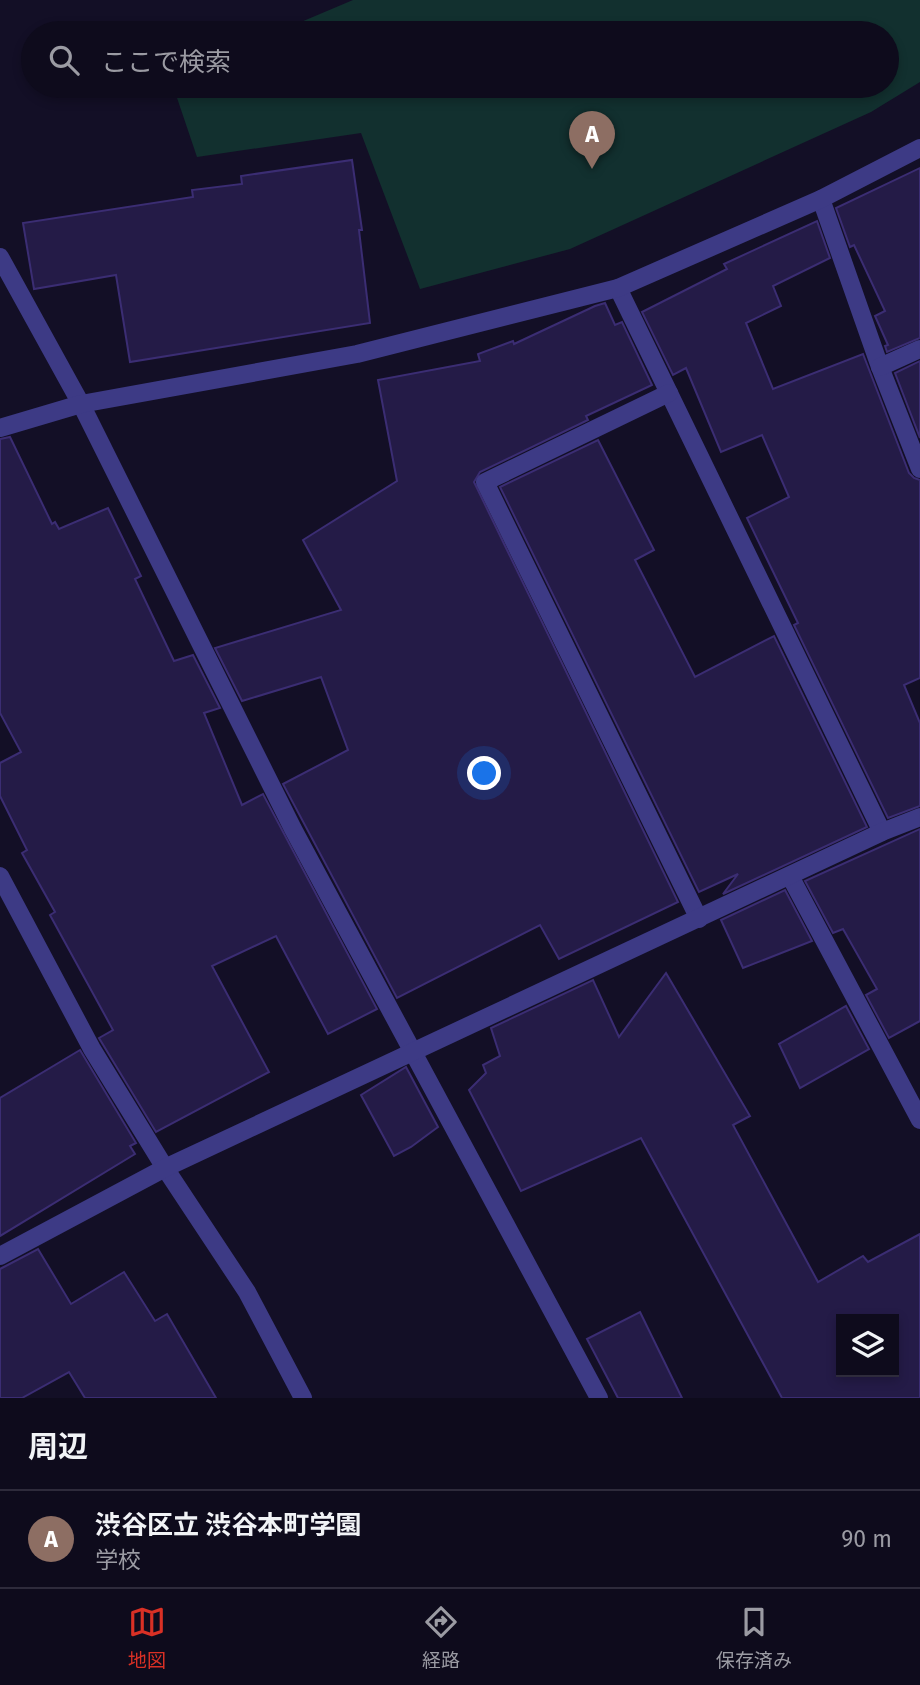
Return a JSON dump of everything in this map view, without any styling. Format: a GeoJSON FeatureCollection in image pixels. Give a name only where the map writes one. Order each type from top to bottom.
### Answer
{"type":"FeatureCollection","features":[{"type":"Feature","properties":{"kind":"street"},"geometry":{"type":"LineString","coordinates":[[0,428],[81,404],[357,354],[618,288],[821,199],[920,148]]}},
{"type":"Feature","properties":{"kind":"street"},"geometry":{"type":"LineString","coordinates":[[821,199],[880,367],[920,469]]}},
{"type":"Feature","properties":{"kind":"street"},"geometry":{"type":"LineString","coordinates":[[0,257],[81,404],[293,829],[599,1398]]}},
{"type":"Feature","properties":{"kind":"street"},"geometry":{"type":"LineString","coordinates":[[618,288],[882,832]]}},
{"type":"Feature","properties":{"kind":"street"},"geometry":{"type":"LineString","coordinates":[[880,367],[920,349]]}},
{"type":"Feature","properties":{"kind":"street"},"geometry":{"type":"LineString","coordinates":[[669,393],[485,482],[699,919]]}},
{"type":"Feature","properties":{"kind":"street"},"geometry":{"type":"LineString","coordinates":[[0,1255],[164,1168],[882,832],[920,817]]}},
{"type":"Feature","properties":{"kind":"street"},"geometry":{"type":"LineString","coordinates":[[0,876],[92,1049],[164,1168],[247,1292],[303,1398]]}},
{"type":"Feature","properties":{"kind":"street"},"geometry":{"type":"LineString","coordinates":[[790,876],[920,1120]]}},
{"type":"Feature","properties":{"kind":"green space"},"geometry":{"type":"Polygon","coordinates":[[[353,0],[920,0],[920,82],[899,95],[899,21],[303,21],[353,0]]]}},
{"type":"Feature","properties":{"kind":"green space"},"geometry":{"type":"Polygon","coordinates":[[[177,98],[894,98],[871,112],[570,249],[420,289],[361,133],[197,157],[177,98]]]}},
{"type":"Feature","properties":{"kind":"building"},"geometry":{"type":"Polygon","coordinates":[[[352,160],[362,230],[359,230],[370,323],[130,362],[116,275],[34,289],[23,223],[193,197],[192,190],[242,184],[241,176],[352,160]]]}},
{"type":"Feature","properties":{"kind":"building"},"geometry":{"type":"Polygon","coordinates":[[[920,168],[920,338],[887,352],[885,346],[888,345],[875,316],[885,311],[854,245],[850,247],[836,208],[920,168]]]}},
{"type":"Feature","properties":{"kind":"building"},"geometry":{"type":"Polygon","coordinates":[[[817,221],[830,258],[773,286],[781,306],[746,323],[773,389],[863,354],[909,473],[920,480],[920,678],[904,685],[920,723],[920,806],[888,818],[794,625],[798,623],[747,518],[789,497],[762,435],[721,452],[686,368],[673,375],[642,312],[727,269],[724,264],[817,221]]]}},
{"type":"Feature","properties":{"kind":"building"},"geometry":{"type":"Polygon","coordinates":[[[605,303],[615,325],[622,322],[652,385],[586,416],[588,420],[480,472],[474,482],[678,902],[559,959],[540,925],[397,998],[283,784],[348,750],[321,677],[242,701],[215,648],[341,610],[303,540],[397,481],[378,380],[480,361],[478,354],[513,341],[514,344],[605,303]]]}},
{"type":"Feature","properties":{"kind":"building"},"geometry":{"type":"Polygon","coordinates":[[[920,361],[920,438],[895,373],[920,361]]]}},
{"type":"Feature","properties":{"kind":"building"},"geometry":{"type":"Polygon","coordinates":[[[10,437],[52,524],[55,522],[59,529],[108,508],[141,576],[135,579],[174,661],[193,655],[220,708],[204,713],[242,805],[263,794],[377,1009],[328,1034],[276,936],[212,966],[269,1072],[156,1132],[99,1038],[113,1030],[50,915],[55,912],[22,853],[27,850],[0,796],[0,763],[21,752],[0,713],[0,439],[10,437]]]}},
{"type":"Feature","properties":{"kind":"building"},"geometry":{"type":"Polygon","coordinates":[[[598,440],[654,550],[635,560],[695,677],[774,636],[867,827],[723,894],[738,874],[699,892],[500,487],[598,440]]]}},
{"type":"Feature","properties":{"kind":"building"},"geometry":{"type":"Polygon","coordinates":[[[920,829],[920,1021],[889,1038],[866,995],[877,989],[843,929],[833,933],[805,881],[920,829]]]}},
{"type":"Feature","properties":{"kind":"building"},"geometry":{"type":"Polygon","coordinates":[[[785,890],[812,941],[743,968],[721,920],[785,890]]]}},
{"type":"Feature","properties":{"kind":"building"},"geometry":{"type":"Polygon","coordinates":[[[666,973],[750,1116],[733,1125],[818,1282],[863,1256],[868,1262],[920,1234],[920,1398],[782,1398],[641,1138],[521,1191],[469,1090],[486,1073],[483,1065],[500,1056],[491,1028],[593,980],[619,1037],[666,973]]]}},
{"type":"Feature","properties":{"kind":"building"},"geometry":{"type":"Polygon","coordinates":[[[846,1006],[869,1049],[800,1088],[779,1044],[846,1006]]]}},
{"type":"Feature","properties":{"kind":"building"},"geometry":{"type":"Polygon","coordinates":[[[80,1050],[136,1143],[130,1146],[135,1154],[0,1236],[0,1098],[80,1050]]]}},
{"type":"Feature","properties":{"kind":"building"},"geometry":{"type":"Polygon","coordinates":[[[406,1067],[438,1127],[394,1156],[361,1095],[406,1067]]]}},
{"type":"Feature","properties":{"kind":"building"},"geometry":{"type":"Polygon","coordinates":[[[38,1249],[71,1304],[124,1272],[155,1321],[167,1314],[216,1398],[85,1398],[69,1372],[22,1398],[0,1398],[0,1269],[38,1249]]]}},
{"type":"Feature","properties":{"kind":"building"},"geometry":{"type":"Polygon","coordinates":[[[640,1312],[682,1398],[618,1398],[587,1339],[640,1312]]]}},
{"type":"Feature","properties":{"kind":"place","name":"渋谷区立 渋谷本町学園"},"geometry":{"type":"Point","coordinates":[592,169]}}]}
